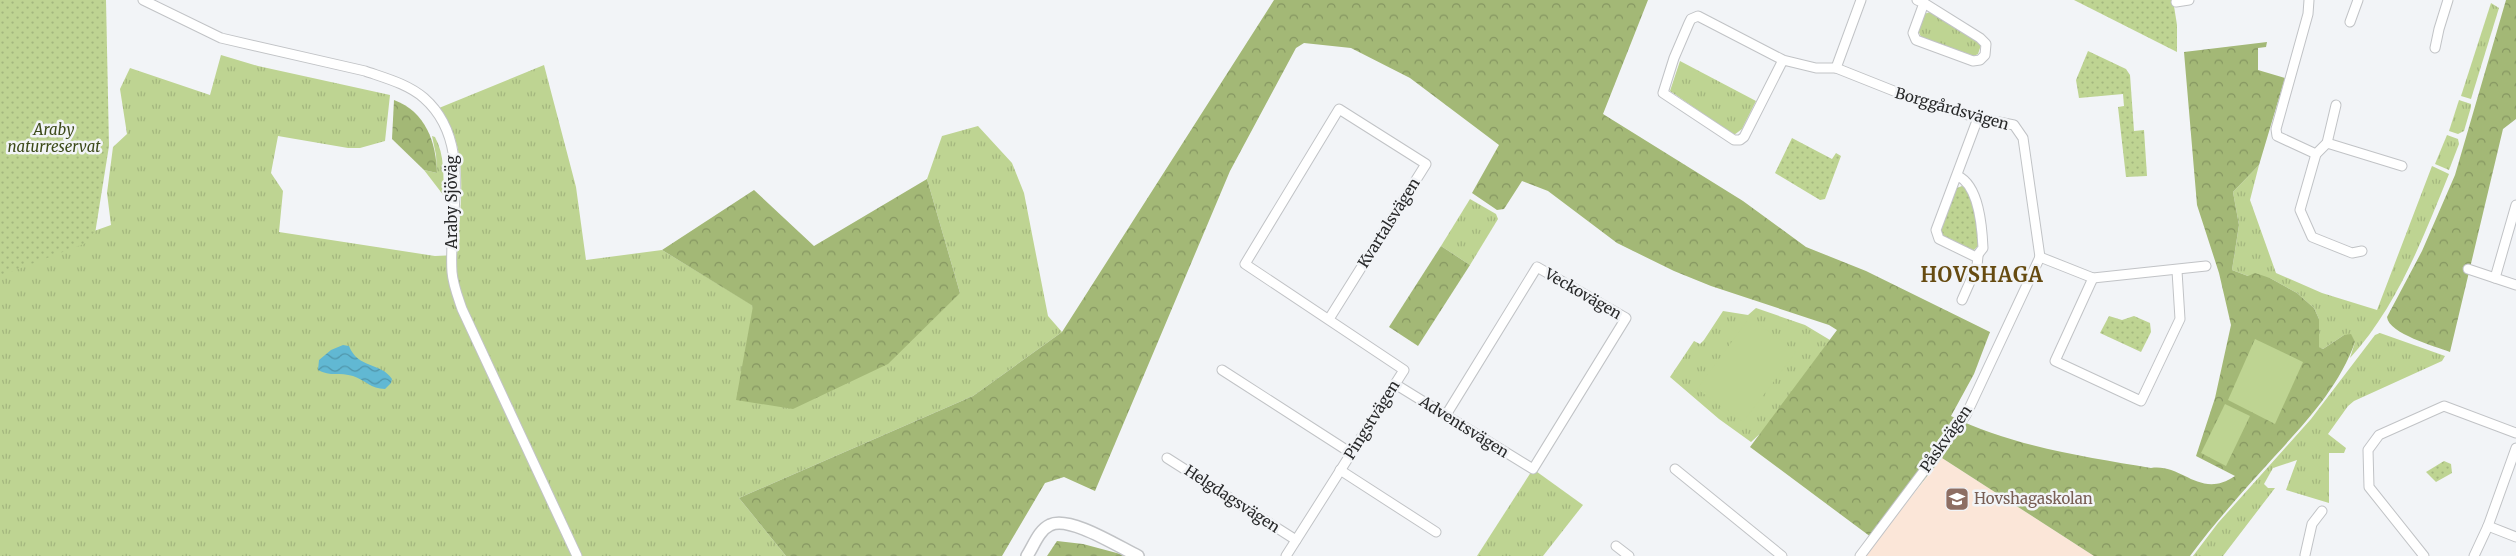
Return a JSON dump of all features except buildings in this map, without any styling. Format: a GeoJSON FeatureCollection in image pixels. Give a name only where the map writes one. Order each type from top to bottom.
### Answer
{"type":"FeatureCollection","features":[{"type":"Feature","properties":{"kind":"street","name":"Araby Sjöväg"},"geometry":{"type":"LineString","coordinates":[[144,0],[221,38],[365,71],[388,79],[423,98],[440,117],[450,139],[453,154],[455,183],[452,262],[455,289],[462,309],[577,556]]}},
{"type":"Feature","properties":{"kind":"street"},"geometry":{"type":"LineString","coordinates":[[1783,60],[1744,137],[1740,140],[1734,140],[1663,93],[1674,58],[1689,23],[1694,17],[1702,18],[1783,60],[1816,68],[1836,68],[1861,0]]}},
{"type":"Feature","properties":{"kind":"street"},"geometry":{"type":"LineString","coordinates":[[2176,2],[2189,0]]}},
{"type":"Feature","properties":{"kind":"street"},"geometry":{"type":"LineString","coordinates":[[2309,0],[2308,14],[2276,130],[2277,136],[2282,140],[2316,154]]}},
{"type":"Feature","properties":{"kind":"street"},"geometry":{"type":"LineString","coordinates":[[2350,22],[2358,0]]}},
{"type":"Feature","properties":{"kind":"street"},"geometry":{"type":"LineString","coordinates":[[2435,48],[2448,0]]}},
{"type":"Feature","properties":{"kind":"street"},"geometry":{"type":"LineString","coordinates":[[1920,2],[1980,38],[1986,44],[1985,55],[1980,60],[1974,61],[1916,40],[1913,33],[1920,2]]}},
{"type":"Feature","properties":{"kind":"street","name":"Borggårdsvägen"},"geometry":{"type":"LineString","coordinates":[[1836,68],[1890,92],[1978,118],[2014,125],[2023,138],[2040,257]]}},
{"type":"Feature","properties":{"kind":"street"},"geometry":{"type":"LineString","coordinates":[[2336,105],[2327,143],[2316,154],[2300,210],[2312,237],[2352,253],[2362,251]]}},
{"type":"Feature","properties":{"kind":"street","name":"Kvartalsvägen"},"geometry":{"type":"LineString","coordinates":[[1245,264],[1339,109],[1426,164],[1329,319]]}},
{"type":"Feature","properties":{"kind":"street"},"geometry":{"type":"LineString","coordinates":[[1978,118],[1936,235],[1942,241],[1978,256]]}},
{"type":"Feature","properties":{"kind":"street"},"geometry":{"type":"LineString","coordinates":[[2327,143],[2402,166]]}},
{"type":"Feature","properties":{"kind":"street"},"geometry":{"type":"LineString","coordinates":[[1958,176],[1965,180],[1976,196],[1983,244],[1978,256],[1977,266],[1962,300]]}},
{"type":"Feature","properties":{"kind":"street"},"geometry":{"type":"LineString","coordinates":[[2495,278],[2516,205]]}},
{"type":"Feature","properties":{"kind":"street"},"geometry":{"type":"LineString","coordinates":[[2040,257],[2093,278],[2206,266]]}},
{"type":"Feature","properties":{"kind":"street","name":"Påskvägen"},"geometry":{"type":"LineString","coordinates":[[1860,556],[1966,415],[2040,257]]}},
{"type":"Feature","properties":{"kind":"street","name":"Pingstvägen"},"geometry":{"type":"LineString","coordinates":[[1245,264],[1404,370],[1286,556]]}},
{"type":"Feature","properties":{"kind":"street","name":"Veckovägen"},"geometry":{"type":"LineString","coordinates":[[1446,415],[1537,268],[1626,318],[1533,469]]}},
{"type":"Feature","properties":{"kind":"street"},"geometry":{"type":"LineString","coordinates":[[2468,269],[2516,285]]}},
{"type":"Feature","properties":{"kind":"street"},"geometry":{"type":"LineString","coordinates":[[2093,278],[2055,361],[2142,400],[2180,319],[2177,270]]}},
{"type":"Feature","properties":{"kind":"street"},"geometry":{"type":"LineString","coordinates":[[1222,370],[1351,454]]}},
{"type":"Feature","properties":{"kind":"street","name":"Adventsvägen"},"geometry":{"type":"LineString","coordinates":[[1395,384],[1533,469]]}},
{"type":"Feature","properties":{"kind":"street"},"geometry":{"type":"LineString","coordinates":[[2424,556],[2369,487],[2368,450],[2379,435],[2444,406],[2516,433]]}},
{"type":"Feature","properties":{"kind":"street"},"geometry":{"type":"LineString","coordinates":[[2474,556],[2488,526],[2516,448]]}},
{"type":"Feature","properties":{"kind":"street","name":"Helgdagsvägen"},"geometry":{"type":"LineString","coordinates":[[1167,458],[1296,540]]}},
{"type":"Feature","properties":{"kind":"street"},"geometry":{"type":"LineString","coordinates":[[1675,469],[1782,556]]}},
{"type":"Feature","properties":{"kind":"street"},"geometry":{"type":"LineString","coordinates":[[1340,470],[1436,532]]}},
{"type":"Feature","properties":{"kind":"street"},"geometry":{"type":"LineString","coordinates":[[2304,556],[2312,524],[2322,511]]}},
{"type":"Feature","properties":{"kind":"street"},"geometry":{"type":"LineString","coordinates":[[1028,556],[1042,531],[1049,525],[1057,522],[1070,524],[1138,556]]}},
{"type":"Feature","properties":{"kind":"street"},"geometry":{"type":"LineString","coordinates":[[2488,526],[2516,537]]}},
{"type":"Feature","properties":{"kind":"street"},"geometry":{"type":"LineString","coordinates":[[1616,546],[1629,556]]}},
{"type":"Feature","properties":{"kind":"shaded area","name":"Hovshagaskolan"},"geometry":{"type":"Polygon","coordinates":[[[1942,458],[2094,556],[1864,556],[1942,458]]]}},
{"type":"Feature","properties":{"kind":"green space","name":"Araby naturreservat"},"geometry":{"type":"Polygon","coordinates":[[[0,0],[106,0],[109,146],[94,240],[0,276],[0,0]]]}},
{"type":"Feature","properties":{"kind":"green space"},"geometry":{"type":"Polygon","coordinates":[[[1274,0],[1648,0],[1603,114],[1743,201],[1806,247],[1866,271],[1990,332],[1974,374],[1951,416],[1998,435],[2024,443],[2101,459],[2151,468],[2162,468],[2201,483],[2211,484],[2223,482],[2235,476],[2196,456],[2215,398],[2231,325],[2219,273],[2197,205],[2184,52],[2267,42],[2266,47],[2258,48],[2258,70],[2285,78],[2259,165],[2233,192],[2239,225],[2232,270],[2248,276],[2255,273],[2270,278],[2297,293],[2314,308],[2319,319],[2319,347],[2323,349],[2344,335],[2351,334],[2355,342],[2331,389],[2298,431],[2231,505],[2190,556],[2094,556],[1942,458],[1875,540],[1750,447],[1837,330],[1829,325],[1711,286],[1674,271],[1617,243],[1548,191],[1522,181],[1504,209],[1497,210],[1472,193],[1499,145],[1410,78],[1351,48],[1304,43],[1296,48],[1230,171],[1095,491],[1064,477],[1045,483],[1002,556],[786,556],[739,498],[973,396],[1062,332],[1274,0]]]}},
{"type":"Feature","properties":{"kind":"green space"},"geometry":{"type":"Polygon","coordinates":[[[2074,0],[2173,0],[2177,25],[2177,52],[2074,0]]]}},
{"type":"Feature","properties":{"kind":"green space"},"geometry":{"type":"Polygon","coordinates":[[[2506,0],[2516,0],[2516,119],[2503,129],[2450,352],[2404,334],[2390,323],[2387,317],[2422,251],[2455,175],[2506,0]]]}},
{"type":"Feature","properties":{"kind":"green space"},"geometry":{"type":"Polygon","coordinates":[[[2491,3],[2499,8],[2471,99],[2461,96],[2491,3]]]}},
{"type":"Feature","properties":{"kind":"green space"},"geometry":{"type":"Polygon","coordinates":[[[1930,12],[1979,42],[1981,45],[1978,54],[1974,56],[1921,37],[1918,30],[1924,14],[1930,12]]]}},
{"type":"Feature","properties":{"kind":"green space"},"geometry":{"type":"Polygon","coordinates":[[[0,46],[80,236],[111,225],[107,193],[113,147],[127,134],[120,89],[130,68],[210,95],[221,55],[258,66],[390,95],[385,141],[360,148],[348,148],[278,136],[271,173],[283,191],[279,232],[435,256],[457,255],[461,198],[461,169],[456,142],[451,128],[439,108],[544,65],[576,187],[586,260],[662,250],[754,306],[748,343],[960,293],[927,179],[942,136],[978,126],[1012,163],[1024,193],[1048,316],[1062,332],[973,396],[739,498],[786,556],[0,556],[0,46]]]}},
{"type":"Feature","properties":{"kind":"green space"},"geometry":{"type":"Polygon","coordinates":[[[2088,51],[2126,69],[2130,75],[2134,131],[2144,130],[2147,176],[2126,177],[2118,107],[2124,106],[2123,94],[2079,98],[2076,80],[2088,51]]]}},
{"type":"Feature","properties":{"kind":"green space"},"geometry":{"type":"Polygon","coordinates":[[[1680,61],[1756,101],[1742,129],[1734,135],[1670,91],[1680,61]]]}},
{"type":"Feature","properties":{"kind":"green space"},"geometry":{"type":"Polygon","coordinates":[[[394,100],[414,112],[427,129],[434,150],[437,173],[424,170],[392,139],[394,100]]]}},
{"type":"Feature","properties":{"kind":"green space"},"geometry":{"type":"Polygon","coordinates":[[[2459,100],[2471,104],[2471,107],[2464,131],[2458,134],[2449,131],[2459,100]]]}},
{"type":"Feature","properties":{"kind":"green space"},"geometry":{"type":"Polygon","coordinates":[[[2447,135],[2458,139],[2459,144],[2449,170],[2435,164],[2447,135]]]}},
{"type":"Feature","properties":{"kind":"green space"},"geometry":{"type":"Polygon","coordinates":[[[432,136],[435,137],[442,158],[444,196],[424,170],[437,173],[432,136]]]}},
{"type":"Feature","properties":{"kind":"green space"},"geometry":{"type":"Polygon","coordinates":[[[1792,138],[1832,159],[1836,153],[1841,156],[1825,199],[1820,200],[1775,173],[1792,138]]]}},
{"type":"Feature","properties":{"kind":"green space"},"geometry":{"type":"Polygon","coordinates":[[[2259,165],[2250,200],[2276,273],[2322,293],[2377,310],[2432,166],[2449,174],[2419,247],[2395,294],[2382,317],[2350,358],[2355,342],[2344,335],[2323,349],[2318,347],[2319,319],[2314,308],[2297,293],[2270,278],[2248,276],[2232,270],[2239,225],[2233,192],[2259,165]]]}},
{"type":"Feature","properties":{"kind":"green space"},"geometry":{"type":"Polygon","coordinates":[[[927,179],[960,293],[888,364],[793,409],[736,400],[753,306],[662,250],[754,190],[814,246],[927,179]]]}},
{"type":"Feature","properties":{"kind":"green space"},"geometry":{"type":"Polygon","coordinates":[[[1962,186],[1967,189],[1970,195],[1975,212],[1979,245],[1973,251],[1943,236],[1941,230],[1957,188],[1962,186]]]}},
{"type":"Feature","properties":{"kind":"green space"},"geometry":{"type":"Polygon","coordinates":[[[1470,199],[1496,214],[1498,219],[1470,265],[1441,246],[1470,199]]]}},
{"type":"Feature","properties":{"kind":"green space"},"geometry":{"type":"Polygon","coordinates":[[[1441,246],[1470,265],[1418,346],[1389,327],[1441,246]]]}},
{"type":"Feature","properties":{"kind":"green space"},"geometry":{"type":"Polygon","coordinates":[[[1756,308],[1805,325],[1830,340],[1764,430],[1751,442],[1719,419],[1670,377],[1694,341],[1700,344],[1704,340],[1723,311],[1748,315],[1756,308]]]}},
{"type":"Feature","properties":{"kind":"green space"},"geometry":{"type":"Polygon","coordinates":[[[2109,316],[2122,320],[2134,316],[2150,323],[2151,332],[2141,352],[2100,333],[2109,316]]]}},
{"type":"Feature","properties":{"kind":"green space"},"geometry":{"type":"Polygon","coordinates":[[[1750,317],[1796,352],[1743,422],[1697,389],[1750,317]]]}},
{"type":"Feature","properties":{"kind":"green space"},"geometry":{"type":"Polygon","coordinates":[[[2380,333],[2445,356],[2442,361],[2354,401],[2348,406],[2328,434],[2346,448],[2344,453],[2329,453],[2329,503],[2286,490],[2297,460],[2273,468],[2264,484],[2268,488],[2275,488],[2223,556],[2193,556],[2218,523],[2311,419],[2375,335],[2380,333]]]}},
{"type":"Feature","properties":{"kind":"green space"},"geometry":{"type":"Polygon","coordinates":[[[2255,339],[2303,362],[2275,424],[2228,400],[2255,339]]]}},
{"type":"Feature","properties":{"kind":"green space"},"geometry":{"type":"Polygon","coordinates":[[[2225,404],[2250,416],[2226,466],[2201,453],[2225,404]]]}},
{"type":"Feature","properties":{"kind":"green space"},"geometry":{"type":"Polygon","coordinates":[[[2444,461],[2451,464],[2452,473],[2436,482],[2426,472],[2444,461]]]}},
{"type":"Feature","properties":{"kind":"green space"},"geometry":{"type":"Polygon","coordinates":[[[1533,469],[1583,505],[1543,556],[1477,556],[1533,469]]]}},
{"type":"Feature","properties":{"kind":"green space"},"geometry":{"type":"Polygon","coordinates":[[[1057,541],[1083,544],[1128,556],[1047,556],[1057,541]]]}},
{"type":"Feature","properties":{"kind":"water"},"geometry":{"type":"Polygon","coordinates":[[[343,345],[349,346],[353,353],[364,362],[382,370],[392,379],[391,383],[385,389],[380,389],[353,376],[318,370],[319,360],[331,350],[343,345]]]}},
{"type":"Feature","properties":{"kind":"place","name":"Hovshagaskolan"},"geometry":{"type":"Point","coordinates":[1957,499]}},
{"type":"Feature","properties":{"kind":"district","name":"HOVSHAGA"},"geometry":{"type":"Point","coordinates":[1982,275]}}]}
